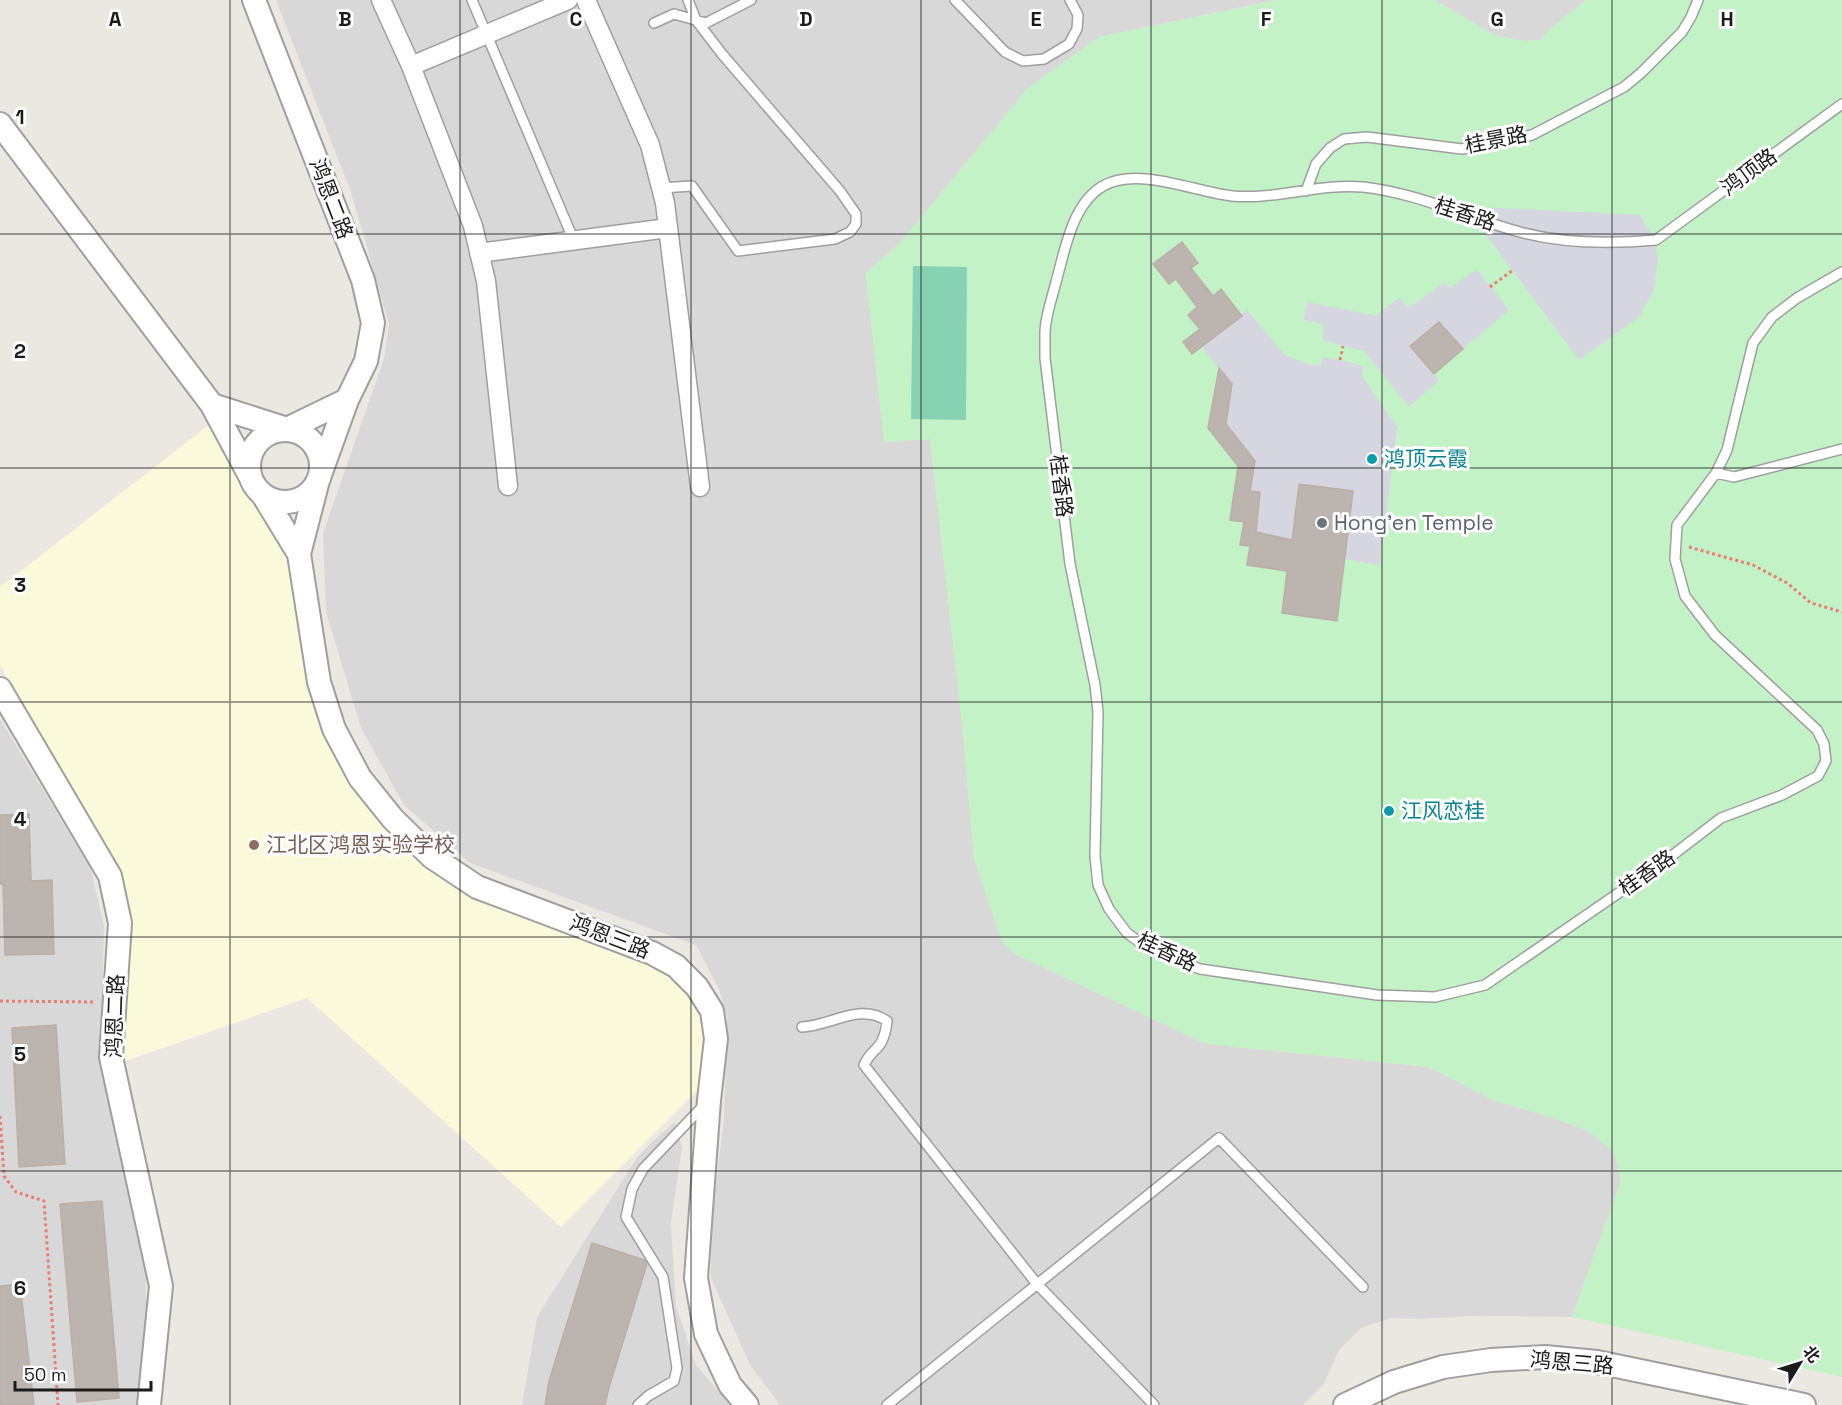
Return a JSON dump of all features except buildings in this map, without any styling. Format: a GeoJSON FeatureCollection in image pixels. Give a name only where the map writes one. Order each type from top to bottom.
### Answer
{"type":"FeatureCollection","features":[{"type":"Feature","properties":{"kind":"street","name":"鸿恩二路"},"geometry":{"type":"LineString","coordinates":[[254,0],[363,280],[372,323],[366,361],[347,400],[319,478],[299,554]]}},
{"type":"Feature","properties":{"kind":"street"},"geometry":{"type":"LineString","coordinates":[[381,0],[411,66],[473,226],[486,281],[508,486]]}},
{"type":"Feature","properties":{"kind":"street"},"geometry":{"type":"LineString","coordinates":[[411,66],[568,0]]}},
{"type":"Feature","properties":{"kind":"street"},"geometry":{"type":"LineString","coordinates":[[586,0],[650,145],[661,188],[700,488]]}},
{"type":"Feature","properties":{"kind":"street"},"geometry":{"type":"LineString","coordinates":[[0,124],[212,405],[255,487],[263,495],[299,554]]}},
{"type":"Feature","properties":{"kind":"street"},"geometry":{"type":"LineString","coordinates":[[479,253],[668,228]]}},
{"type":"Feature","properties":{"kind":"street"},"geometry":{"type":"LineString","coordinates":[[250,476],[251,453],[256,443],[265,435],[287,429],[347,400]]}},
{"type":"Feature","properties":{"kind":"street"},"geometry":{"type":"LineString","coordinates":[[212,405],[298,432],[309,438],[319,451],[322,460],[319,478],[309,494],[298,501],[286,503],[273,501],[263,495]]}},
{"type":"Feature","properties":{"kind":"street","name":"鸿恩三路"},"geometry":{"type":"LineString","coordinates":[[299,554],[319,682],[334,729],[360,778],[393,819],[432,857],[477,887],[652,953],[676,966],[697,987],[712,1011],[716,1039],[709,1100],[696,1278],[706,1334],[730,1385],[747,1405]]}},
{"type":"Feature","properties":{"kind":"street","name":"鸿恩二路"},"geometry":{"type":"LineString","coordinates":[[0,688],[110,876],[120,923],[111,1056],[160,1286],[149,1405]]}},
{"type":"Feature","properties":{"kind":"street","name":"鸿恩三路"},"geometry":{"type":"LineString","coordinates":[[1345,1405],[1394,1382],[1443,1366],[1545,1357],[1598,1362],[1804,1405]]}},
{"type":"Feature","properties":{"kind":"lane"},"geometry":{"type":"LineString","coordinates":[[472,0],[574,241]]}},
{"type":"Feature","properties":{"kind":"lane"},"geometry":{"type":"LineString","coordinates":[[661,188],[692,186],[738,251],[835,239],[850,232],[856,224],[856,214],[840,190],[722,54],[696,20],[688,0]]}},
{"type":"Feature","properties":{"kind":"lane"},"geometry":{"type":"LineString","coordinates":[[654,22],[674,14],[706,23],[751,0]]}},
{"type":"Feature","properties":{"kind":"lane"},"geometry":{"type":"LineString","coordinates":[[955,0],[1005,52],[1023,60],[1044,59],[1069,44],[1077,29],[1077,15],[1070,0]]}},
{"type":"Feature","properties":{"kind":"lane","name":"桂景路"},"geometry":{"type":"LineString","coordinates":[[1306,191],[1316,164],[1330,148],[1344,139],[1367,137],[1462,149],[1532,135],[1624,87],[1682,32],[1698,0]]}},
{"type":"Feature","properties":{"kind":"lane","name":"鸿顶路"},"geometry":{"type":"LineString","coordinates":[[1656,240],[1842,104]]}},
{"type":"Feature","properties":{"kind":"lane","name":"桂香路"},"geometry":{"type":"LineString","coordinates":[[1656,240],[1623,243],[1547,237],[1520,232],[1402,194],[1362,187],[1253,197],[1229,195],[1140,178],[1119,180],[1102,187],[1087,201],[1067,242],[1048,311],[1045,329],[1046,369],[1070,564],[1095,685],[1098,712],[1095,856],[1098,885],[1109,909],[1127,933],[1149,949],[1200,969],[1377,995],[1436,997],[1485,985],[1665,861],[1721,818],[1782,795],[1818,777],[1826,761],[1824,744],[1817,730],[1715,635],[1685,596],[1675,560],[1677,525],[1716,473],[1727,450],[1753,343],[1772,317],[1797,298],[1842,272]]}},
{"type":"Feature","properties":{"kind":"lane"},"geometry":{"type":"LineString","coordinates":[[1716,473],[1734,477],[1842,449]]}},
{"type":"Feature","properties":{"kind":"lane"},"geometry":{"type":"LineString","coordinates":[[802,1027],[815,1027],[860,1012],[878,1015],[887,1021],[885,1035],[877,1049],[869,1054],[864,1065],[1037,1284],[1154,1405]]}},
{"type":"Feature","properties":{"kind":"lane"},"geometry":{"type":"LineString","coordinates":[[638,1405],[648,1396],[674,1381],[677,1368],[663,1277],[626,1217],[630,1198],[643,1169],[709,1100]]}},
{"type":"Feature","properties":{"kind":"lane"},"geometry":{"type":"LineString","coordinates":[[887,1405],[1219,1137],[1363,1287]]}},
{"type":"Feature","properties":{"kind":"path"},"geometry":{"type":"LineString","coordinates":[[1490,287],[1514,270]]}},
{"type":"Feature","properties":{"kind":"path"},"geometry":{"type":"LineString","coordinates":[[1340,360],[1343,346]]}},
{"type":"Feature","properties":{"kind":"path"},"geometry":{"type":"LineString","coordinates":[[1676,543],[1753,565],[1787,583],[1811,603],[1842,612]]}},
{"type":"Feature","properties":{"kind":"path"},"geometry":{"type":"LineString","coordinates":[[0,1000],[115,1002]]}},
{"type":"Feature","properties":{"kind":"path"},"geometry":{"type":"LineString","coordinates":[[0,1116],[4,1176],[16,1192],[44,1201],[57,1405]]}},
{"type":"Feature","properties":{"kind":"shaded area"},"geometry":{"type":"Polygon","coordinates":[[[276,0],[1276,0],[1099,37],[1027,89],[900,243],[866,273],[884,442],[930,439],[963,732],[974,858],[1017,955],[1206,1044],[1429,1067],[1495,1101],[1587,1130],[1615,1152],[1621,1181],[1572,1317],[1390,1318],[1361,1328],[1339,1350],[1324,1384],[1303,1405],[780,1405],[750,1365],[711,1278],[710,1233],[724,1119],[727,1018],[719,989],[696,945],[470,863],[404,805],[361,728],[326,612],[323,533],[384,359],[389,324],[351,192],[276,0]]]}},
{"type":"Feature","properties":{"kind":"shaded area"},"geometry":{"type":"Polygon","coordinates":[[[1435,0],[1586,0],[1540,40],[1526,41],[1496,36],[1435,0]]]}},
{"type":"Feature","properties":{"kind":"shaded area"},"geometry":{"type":"Polygon","coordinates":[[[1477,207],[1640,215],[1656,240],[1658,258],[1654,289],[1640,316],[1579,360],[1471,215],[1477,207]]]}},
{"type":"Feature","properties":{"kind":"shaded area"},"geometry":{"type":"Polygon","coordinates":[[[1477,269],[1509,310],[1463,349],[1439,322],[1411,346],[1439,380],[1409,407],[1364,351],[1323,340],[1323,324],[1304,320],[1307,302],[1376,316],[1399,297],[1409,308],[1445,282],[1450,288],[1477,269]]]}},
{"type":"Feature","properties":{"kind":"shaded area"},"geometry":{"type":"Polygon","coordinates":[[[1247,310],[1285,355],[1308,364],[1321,366],[1322,357],[1363,367],[1362,376],[1397,427],[1380,565],[1345,559],[1353,491],[1299,484],[1290,554],[1269,535],[1256,532],[1258,512],[1248,508],[1254,461],[1226,424],[1231,384],[1202,347],[1247,310]]]}},
{"type":"Feature","properties":{"kind":"shaded area","name":"江北区鸿恩实验学校"},"geometry":{"type":"Polygon","coordinates":[[[209,425],[291,556],[309,685],[427,864],[645,960],[668,974],[688,994],[702,1015],[707,1037],[701,1087],[561,1227],[307,998],[122,1062],[131,919],[117,870],[0,665],[0,587],[209,425]]]}},
{"type":"Feature","properties":{"kind":"shaded area"},"geometry":{"type":"Polygon","coordinates":[[[0,719],[91,869],[104,927],[101,1057],[146,1269],[146,1312],[139,1405],[0,1405],[0,719]]]}},
{"type":"Feature","properties":{"kind":"shaded area"},"geometry":{"type":"Polygon","coordinates":[[[675,1122],[682,1147],[671,1223],[676,1306],[696,1365],[730,1405],[522,1405],[537,1317],[636,1159],[675,1122]]]}},
{"type":"Feature","properties":{"kind":"green space"},"geometry":{"type":"Polygon","coordinates":[[[1277,0],[1435,0],[1496,36],[1526,41],[1540,40],[1586,0],[1842,0],[1842,1377],[1572,1317],[1621,1181],[1614,1152],[1587,1130],[1495,1101],[1429,1067],[1206,1044],[1017,955],[1002,942],[974,858],[963,732],[930,439],[884,442],[866,273],[900,243],[1027,89],[1099,37],[1277,0]]]}},
{"type":"Feature","properties":{"kind":"green space"},"geometry":{"type":"Polygon","coordinates":[[[913,266],[967,267],[966,420],[911,419],[913,266]]]}},
{"type":"Feature","properties":{"kind":"place","name":"鸿顶云霞"},"geometry":{"type":"Point","coordinates":[1372,459]}},
{"type":"Feature","properties":{"kind":"place","name":"Hong'en Temple"},"geometry":{"type":"Point","coordinates":[1322,523]}},
{"type":"Feature","properties":{"kind":"place","name":"江风恋桂"},"geometry":{"type":"Point","coordinates":[1389,811]}},
{"type":"Feature","properties":{"kind":"place","name":"江北区鸿恩实验学校"},"geometry":{"type":"Point","coordinates":[254,845]}}]}
